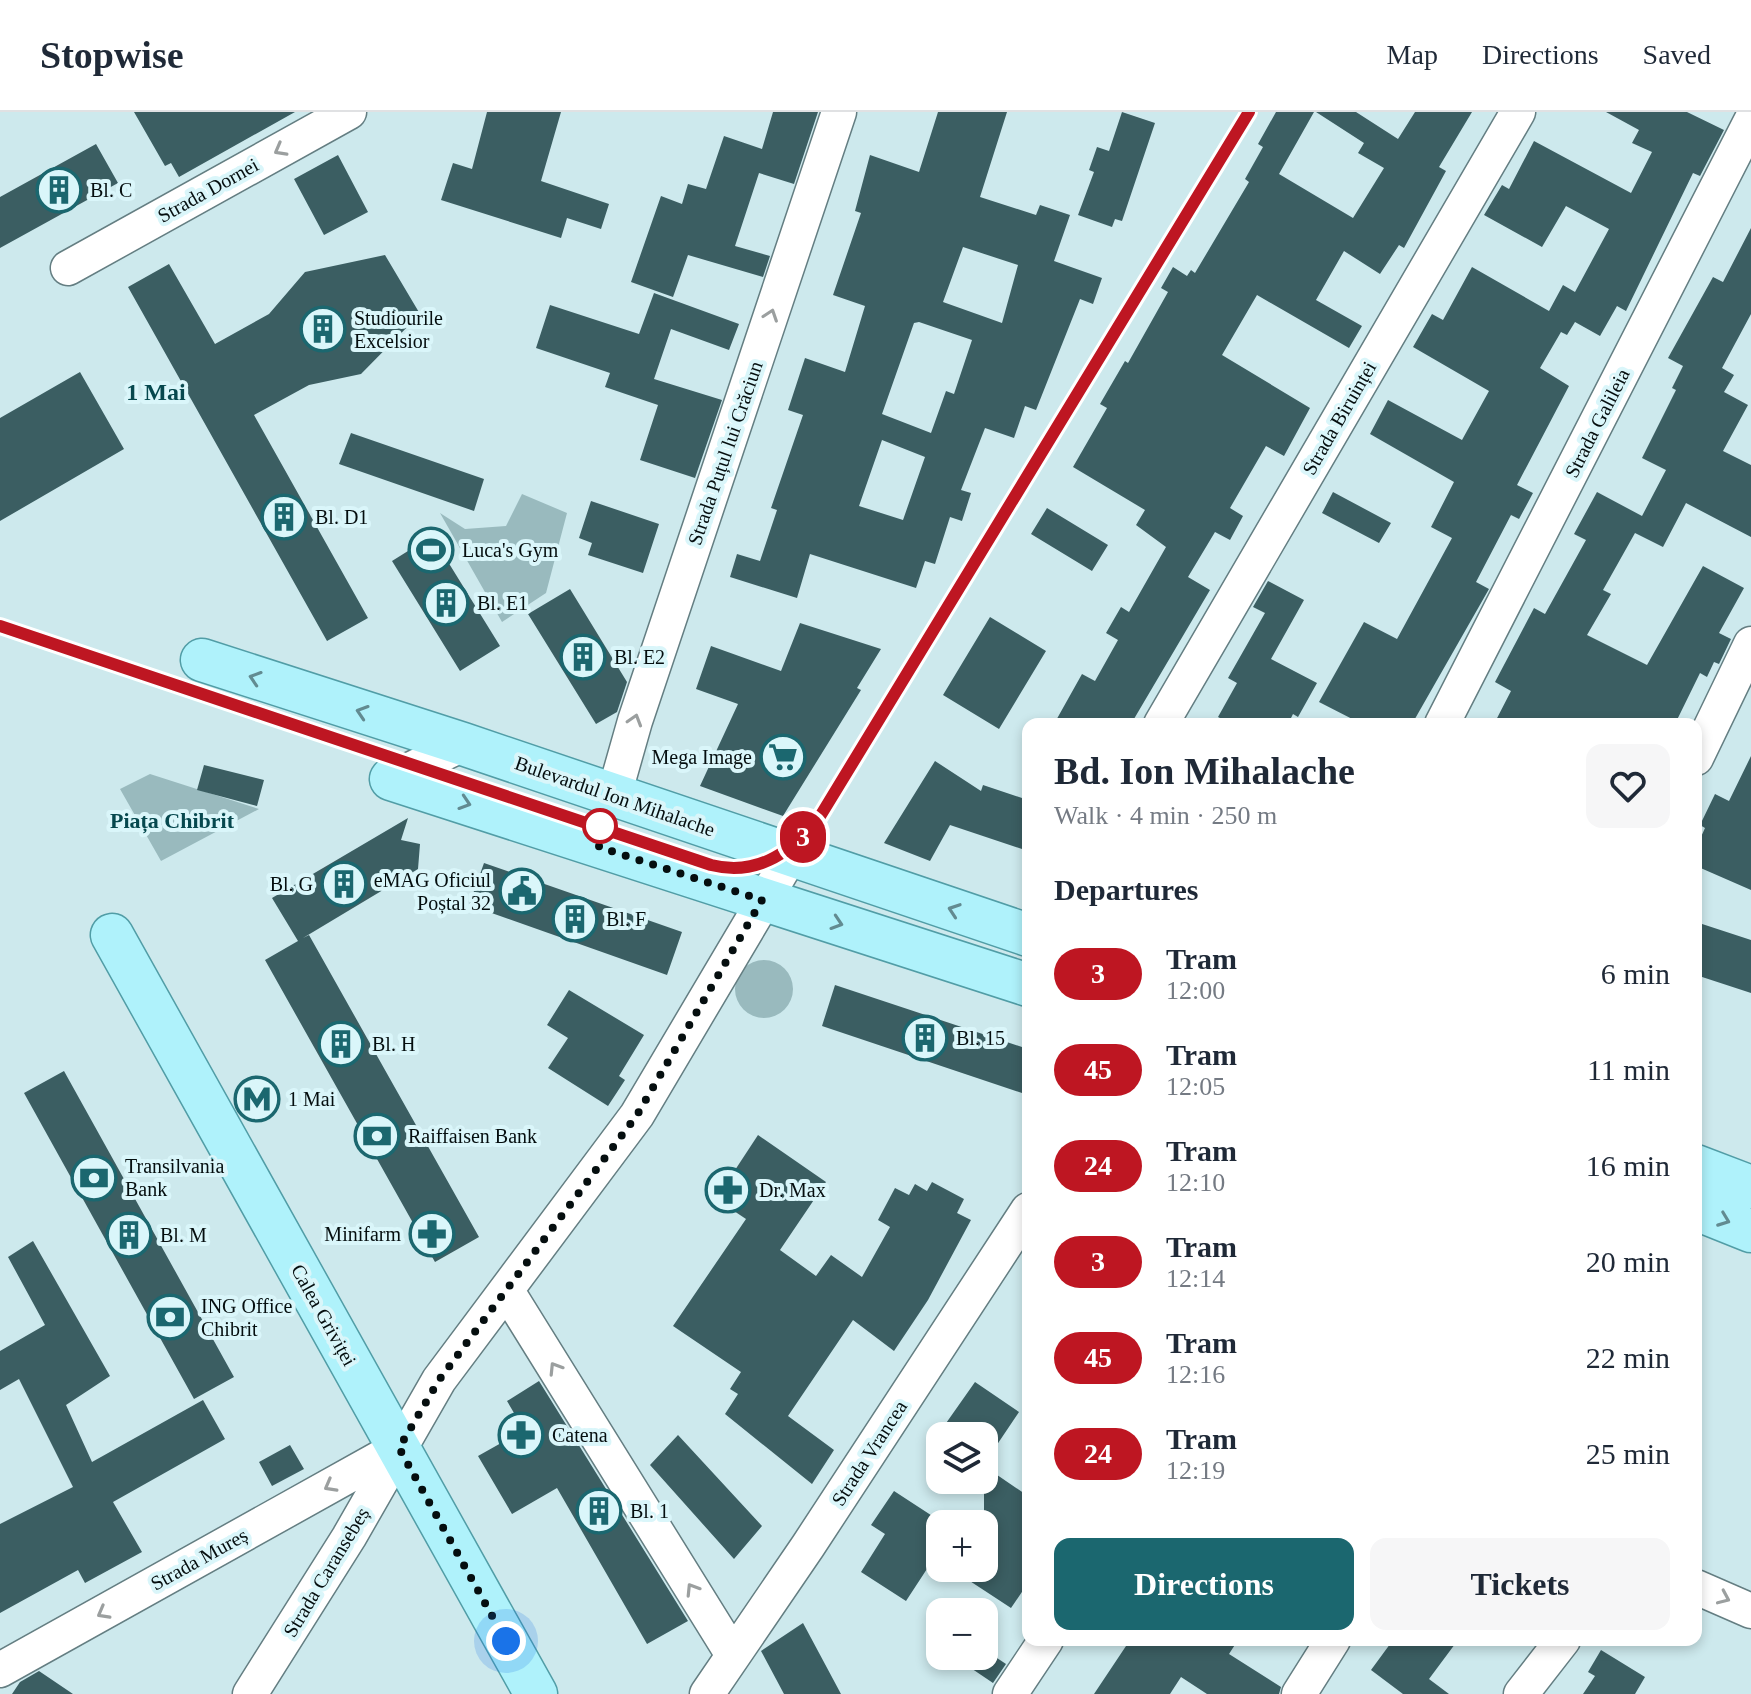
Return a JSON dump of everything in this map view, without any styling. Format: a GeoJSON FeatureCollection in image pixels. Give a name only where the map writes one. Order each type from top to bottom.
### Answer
{"type":"FeatureCollection","features":[{"type":"Feature","properties":{"kind":"main road","name":"Bulevardul Ion Mihalache"},"geometry":{"type":"LineString","coordinates":[[202,660],[463,744],[1022,933]]}},
{"type":"Feature","properties":{"kind":"main road"},"geometry":{"type":"LineString","coordinates":[[391,779],[1022,983]]}},
{"type":"Feature","properties":{"kind":"main road","name":"Calea Griviței"},"geometry":{"type":"LineString","coordinates":[[112,935],[536,1694]]}},
{"type":"Feature","properties":{"kind":"main road"},"geometry":{"type":"LineString","coordinates":[[1702,1168],[1751,1187]]}},
{"type":"Feature","properties":{"kind":"main road"},"geometry":{"type":"LineString","coordinates":[[1702,1211],[1751,1231]]}},
{"type":"Feature","properties":{"kind":"street","name":"Strada Dornei"},"geometry":{"type":"LineString","coordinates":[[68,268],[349,112]]}},
{"type":"Feature","properties":{"kind":"street","name":"Strada Puțul lui Crăciun"},"geometry":{"type":"LineString","coordinates":[[614,795],[635,721],[839,112]]}},
{"type":"Feature","properties":{"kind":"street","name":"Strada Biruinței"},"geometry":{"type":"LineString","coordinates":[[1164,718],[1518,112]]}},
{"type":"Feature","properties":{"kind":"street","name":"Strada Galileia"},"geometry":{"type":"LineString","coordinates":[[1445,718],[1751,121]]}},
{"type":"Feature","properties":{"kind":"street"},"geometry":{"type":"LineString","coordinates":[[1702,746],[1751,644]]}},
{"type":"Feature","properties":{"kind":"street"},"geometry":{"type":"LineString","coordinates":[[391,779],[463,744]]}},
{"type":"Feature","properties":{"kind":"street","name":"Strada Caransebeș"},"geometry":{"type":"LineString","coordinates":[[250,1694],[349,1537],[439,1380],[637,1115],[791,855]]}},
{"type":"Feature","properties":{"kind":"street","name":"Strada Vrancea"},"geometry":{"type":"LineString","coordinates":[[707,1694],[1022,1219]]}},
{"type":"Feature","properties":{"kind":"street"},"geometry":{"type":"LineString","coordinates":[[507,1291],[733,1655]]}},
{"type":"Feature","properties":{"kind":"street","name":"Strada Mureș"},"geometry":{"type":"LineString","coordinates":[[0,1670],[399,1448]]}},
{"type":"Feature","properties":{"kind":"street"},"geometry":{"type":"LineString","coordinates":[[1702,1590],[1751,1611]]}},
{"type":"Feature","properties":{"kind":"street"},"geometry":{"type":"LineString","coordinates":[[1010,1694],[1042,1646]]}},
{"type":"Feature","properties":{"kind":"street"},"geometry":{"type":"LineString","coordinates":[[1299,1694],[1329,1646]]}},
{"type":"Feature","properties":{"kind":"street"},"geometry":{"type":"LineString","coordinates":[[1521,1694],[1558,1646]]}},
{"type":"Feature","properties":{"kind":"shaded area"},"geometry":{"type":"Polygon","coordinates":[[[522,494],[567,513],[546,593],[502,622],[440,513],[465,529],[506,526],[522,494]]]}},
{"type":"Feature","properties":{"kind":"shaded area"},"geometry":{"type":"Polygon","coordinates":[[[150,774],[259,809],[161,861],[120,789],[150,774]]]}},
{"type":"Feature","properties":{"kind":"shaded area"},"geometry":{"type":"Polygon","coordinates":[[[764,960],[785,968],[793,989],[785,1010],[764,1018],[743,1010],[735,989],[743,968],[764,960]]]}},
{"type":"Feature","properties":{"kind":"building"},"geometry":{"type":"Polygon","coordinates":[[[134,112],[295,112],[179,177],[171,163],[165,166],[134,112]]]}},
{"type":"Feature","properties":{"kind":"building"},"geometry":{"type":"Polygon","coordinates":[[[487,112],[561,112],[541,181],[609,204],[601,229],[567,218],[561,238],[441,200],[453,163],[472,169],[487,112]]]}},
{"type":"Feature","properties":{"kind":"building"},"geometry":{"type":"Polygon","coordinates":[[[773,112],[818,112],[794,184],[759,173],[735,246],[770,256],[763,277],[688,255],[673,297],[631,282],[661,196],[682,204],[688,184],[706,189],[724,136],[762,149],[773,112]]]}},
{"type":"Feature","properties":{"kind":"building"},"geometry":{"type":"Polygon","coordinates":[[[938,112],[1007,112],[980,197],[1036,215],[1040,205],[1070,215],[1054,261],[1102,278],[1093,304],[1080,299],[1036,410],[1025,406],[1014,438],[985,428],[961,490],[971,493],[962,521],[950,517],[935,564],[925,561],[916,588],[810,554],[797,598],[730,577],[737,554],[760,561],[777,510],[771,508],[803,415],[788,410],[805,358],[845,372],[865,306],[833,295],[861,213],[855,211],[870,155],[919,172],[938,112]],[[963,247],[943,302],[1002,323],[1018,265],[963,247]],[[914,323],[882,414],[931,433],[946,391],[954,394],[972,340],[914,323]],[[882,440],[859,506],[903,520],[925,457],[882,440]]]}},
{"type":"Feature","properties":{"kind":"building"},"geometry":{"type":"Polygon","coordinates":[[[1122,112],[1155,123],[1122,221],[1115,219],[1112,227],[1078,215],[1094,172],[1089,170],[1097,147],[1109,151],[1122,112]]]}},
{"type":"Feature","properties":{"kind":"building"},"geometry":{"type":"Polygon","coordinates":[[[1276,112],[1314,112],[1279,174],[1353,218],[1384,168],[1358,153],[1364,143],[1316,112],[1356,112],[1398,139],[1415,112],[1472,112],[1439,167],[1446,171],[1404,248],[1399,245],[1380,274],[1344,251],[1316,300],[1362,326],[1349,348],[1257,295],[1222,355],[1310,408],[1284,456],[1266,446],[1230,508],[1243,516],[1230,540],[1215,532],[1188,577],[1210,590],[1135,718],[1057,718],[1082,674],[1095,681],[1118,640],[1106,633],[1121,607],[1129,612],[1166,547],[1136,525],[1145,510],[1073,467],[1107,408],[1100,404],[1125,361],[1128,363],[1168,292],[1161,288],[1173,267],[1187,276],[1191,270],[1195,273],[1249,182],[1245,179],[1263,147],[1258,144],[1276,112]]]}},
{"type":"Feature","properties":{"kind":"building"},"geometry":{"type":"Polygon","coordinates":[[[1606,112],[1687,112],[1724,130],[1700,176],[1693,173],[1626,311],[1617,306],[1600,336],[1575,322],[1567,335],[1561,332],[1540,368],[1569,386],[1517,485],[1533,493],[1519,519],[1511,515],[1476,582],[1489,589],[1415,718],[1350,718],[1319,702],[1364,622],[1397,639],[1452,538],[1431,527],[1454,482],[1370,434],[1388,400],[1462,440],[1489,391],[1413,347],[1432,314],[1443,320],[1472,267],[1549,311],[1563,285],[1575,292],[1609,229],[1566,206],[1542,247],[1484,215],[1502,185],[1509,189],[1534,141],[1631,193],[1652,152],[1632,143],[1639,130],[1606,112]]]}},
{"type":"Feature","properties":{"kind":"building","name":"Bl. C"},"geometry":{"type":"Polygon","coordinates":[[[96,144],[118,183],[0,248],[0,197],[96,144]]]}},
{"type":"Feature","properties":{"kind":"building"},"geometry":{"type":"Polygon","coordinates":[[[338,155],[368,212],[324,235],[294,179],[338,155]]]}},
{"type":"Feature","properties":{"kind":"building"},"geometry":{"type":"Polygon","coordinates":[[[1751,228],[1751,314],[1722,368],[1734,375],[1724,392],[1748,405],[1723,451],[1751,465],[1751,537],[1686,503],[1663,547],[1635,533],[1603,590],[1611,594],[1587,635],[1647,665],[1703,566],[1744,588],[1719,633],[1731,639],[1719,664],[1714,662],[1707,677],[1700,673],[1678,718],[1497,718],[1511,691],[1495,682],[1534,608],[1545,614],[1586,540],[1574,534],[1597,492],[1642,516],[1666,470],[1642,458],[1676,390],[1672,388],[1683,366],[1668,358],[1713,277],[1723,282],[1751,228]]]}},
{"type":"Feature","properties":{"kind":"building"},"geometry":{"type":"Polygon","coordinates":[[[385,255],[420,314],[361,374],[309,385],[254,415],[368,618],[327,641],[128,287],[169,264],[215,344],[269,314],[305,272],[385,255]]]}},
{"type":"Feature","properties":{"kind":"building"},"geometry":{"type":"Polygon","coordinates":[[[654,293],[739,324],[729,350],[671,329],[654,379],[722,400],[695,478],[640,460],[658,405],[605,387],[610,373],[536,348],[550,305],[639,334],[654,293]]]}},
{"type":"Feature","properties":{"kind":"building"},"geometry":{"type":"Polygon","coordinates":[[[80,372],[124,449],[0,521],[0,418],[80,372]]]}},
{"type":"Feature","properties":{"kind":"building"},"geometry":{"type":"Polygon","coordinates":[[[351,433],[484,479],[474,511],[339,464],[351,433]]]}},
{"type":"Feature","properties":{"kind":"building"},"geometry":{"type":"Polygon","coordinates":[[[1333,492],[1391,523],[1379,543],[1322,513],[1333,492]]]}},
{"type":"Feature","properties":{"kind":"building"},"geometry":{"type":"Polygon","coordinates":[[[591,501],[659,524],[643,573],[588,555],[592,543],[579,538],[591,501]]]}},
{"type":"Feature","properties":{"kind":"building"},"geometry":{"type":"Polygon","coordinates":[[[1047,508],[1108,545],[1092,571],[1031,534],[1047,508]]]}},
{"type":"Feature","properties":{"kind":"building","name":"Bl. E1"},"geometry":{"type":"Polygon","coordinates":[[[432,536],[500,646],[460,671],[392,561],[432,536]]]}},
{"type":"Feature","properties":{"kind":"building"},"geometry":{"type":"Polygon","coordinates":[[[1268,581],[1304,600],[1271,659],[1317,683],[1298,717],[1293,714],[1291,718],[1218,717],[1237,683],[1228,678],[1265,613],[1253,607],[1268,581]]]}},
{"type":"Feature","properties":{"kind":"building","name":"Bl. E2"},"geometry":{"type":"Polygon","coordinates":[[[570,589],[627,682],[617,712],[596,724],[528,614],[570,589]]]}},
{"type":"Feature","properties":{"kind":"building"},"geometry":{"type":"Polygon","coordinates":[[[990,617],[1046,651],[999,729],[943,695],[990,617]]]}},
{"type":"Feature","properties":{"kind":"building"},"geometry":{"type":"Polygon","coordinates":[[[800,623],[881,649],[857,688],[861,690],[783,816],[700,786],[738,704],[696,689],[711,646],[781,671],[800,623]]]}},
{"type":"Feature","properties":{"kind":"building"},"geometry":{"type":"Polygon","coordinates":[[[1751,756],[1751,890],[1702,869],[1702,835],[1705,828],[1702,821],[1715,794],[1729,801],[1751,756]]]}},
{"type":"Feature","properties":{"kind":"building"},"geometry":{"type":"Polygon","coordinates":[[[935,761],[981,791],[983,785],[1022,798],[1022,849],[950,825],[930,861],[884,843],[935,761]]]}},
{"type":"Feature","properties":{"kind":"building"},"geometry":{"type":"Polygon","coordinates":[[[204,765],[264,780],[257,806],[197,790],[204,765]]]}},
{"type":"Feature","properties":{"kind":"building","name":"Bl. H"},"geometry":{"type":"Polygon","coordinates":[[[408,818],[401,840],[420,844],[418,869],[303,938],[309,935],[479,1237],[435,1262],[265,960],[298,941],[272,898],[408,818]]]}},
{"type":"Feature","properties":{"kind":"building","name":"Bl. F"},"geometry":{"type":"Polygon","coordinates":[[[484,863],[682,932],[667,975],[469,905],[484,863]]]}},
{"type":"Feature","properties":{"kind":"building"},"geometry":{"type":"Polygon","coordinates":[[[1702,924],[1751,940],[1751,993],[1702,977],[1702,924]]]}},
{"type":"Feature","properties":{"kind":"building","name":"Bl. 15"},"geometry":{"type":"Polygon","coordinates":[[[835,985],[1022,1047],[1022,1093],[822,1026],[835,985]]]}},
{"type":"Feature","properties":{"kind":"building"},"geometry":{"type":"Polygon","coordinates":[[[569,990],[644,1035],[619,1076],[625,1080],[608,1106],[548,1068],[568,1038],[547,1025],[569,990]]]}},
{"type":"Feature","properties":{"kind":"building","name":"Bl. M"},"geometry":{"type":"Polygon","coordinates":[[[64,1071],[234,1377],[194,1399],[24,1093],[64,1071]]]}},
{"type":"Feature","properties":{"kind":"building"},"geometry":{"type":"Polygon","coordinates":[[[758,1135],[826,1182],[780,1250],[816,1276],[831,1255],[862,1277],[890,1227],[878,1220],[895,1188],[909,1195],[915,1184],[927,1191],[932,1182],[964,1199],[957,1213],[971,1220],[928,1300],[894,1351],[853,1320],[788,1416],[834,1450],[812,1484],[725,1414],[738,1394],[730,1389],[741,1372],[673,1326],[746,1219],[716,1199],[758,1135]]]}},
{"type":"Feature","properties":{"kind":"building"},"geometry":{"type":"Polygon","coordinates":[[[33,1241],[110,1376],[66,1405],[92,1462],[203,1400],[225,1439],[113,1502],[142,1552],[85,1583],[78,1570],[0,1613],[0,1524],[73,1487],[19,1379],[0,1390],[0,1351],[45,1325],[8,1257],[33,1241]]]}},
{"type":"Feature","properties":{"kind":"building","name":"Bl. 1"},"geometry":{"type":"Polygon","coordinates":[[[539,1381],[688,1621],[647,1644],[557,1488],[512,1514],[478,1456],[524,1430],[507,1401],[539,1381]]]}},
{"type":"Feature","properties":{"kind":"building"},"geometry":{"type":"Polygon","coordinates":[[[975,1382],[1019,1412],[998,1443],[998,1422],[947,1422],[975,1382]]]}},
{"type":"Feature","properties":{"kind":"building"},"geometry":{"type":"Polygon","coordinates":[[[678,1435],[762,1526],[734,1559],[650,1465],[678,1435]]]}},
{"type":"Feature","properties":{"kind":"building"},"geometry":{"type":"Polygon","coordinates":[[[290,1445],[304,1469],[272,1486],[259,1462],[290,1445]]]}},
{"type":"Feature","properties":{"kind":"building"},"geometry":{"type":"Polygon","coordinates":[[[998,1476],[1022,1492],[1022,1592],[1011,1608],[971,1582],[998,1582],[998,1510],[984,1510],[984,1494],[998,1494],[998,1476]]]}},
{"type":"Feature","properties":{"kind":"building"},"geometry":{"type":"Polygon","coordinates":[[[894,1491],[926,1512],[926,1570],[906,1601],[861,1572],[885,1534],[871,1525],[894,1491]]]}},
{"type":"Feature","properties":{"kind":"building"},"geometry":{"type":"Polygon","coordinates":[[[803,1623],[841,1694],[784,1694],[761,1651],[803,1623]]]}},
{"type":"Feature","properties":{"kind":"building"},"geometry":{"type":"Polygon","coordinates":[[[1126,1646],[1234,1646],[1229,1654],[1281,1687],[1279,1694],[1207,1694],[1181,1677],[1170,1694],[1094,1694],[1126,1646]]]}},
{"type":"Feature","properties":{"kind":"building"},"geometry":{"type":"Polygon","coordinates":[[[1389,1646],[1454,1646],[1429,1679],[1449,1694],[1403,1694],[1371,1670],[1389,1646]]]}},
{"type":"Feature","properties":{"kind":"building"},"geometry":{"type":"Polygon","coordinates":[[[1601,1650],[1645,1677],[1635,1694],[1583,1694],[1595,1676],[1588,1672],[1601,1650]]]}},
{"type":"Feature","properties":{"kind":"building"},"geometry":{"type":"Polygon","coordinates":[[[998,1659],[1006,1664],[993,1683],[974,1670],[998,1670],[998,1659]]]}},
{"type":"Feature","properties":{"kind":"building"},"geometry":{"type":"Polygon","coordinates":[[[39,1671],[73,1694],[12,1694],[20,1682],[39,1671]]]}},
{"type":"Feature","properties":{"kind":"tram line","name":"3"},"geometry":{"type":"LineString","coordinates":[[0,626],[711,865],[743,869],[773,860],[791,849],[816,823],[1249,112]]}},
{"type":"Feature","properties":{"kind":"place","name":"Bl. C"},"geometry":{"type":"Point","coordinates":[59,190]}},
{"type":"Feature","properties":{"kind":"place","name":"Studiourile Excelsior"},"geometry":{"type":"Point","coordinates":[323,329]}},
{"type":"Feature","properties":{"kind":"place","name":"Bl. D1"},"geometry":{"type":"Point","coordinates":[284,517]}},
{"type":"Feature","properties":{"kind":"place","name":"Luca's Gym"},"geometry":{"type":"Point","coordinates":[431,550]}},
{"type":"Feature","properties":{"kind":"place","name":"Bl. E1"},"geometry":{"type":"Point","coordinates":[446,603]}},
{"type":"Feature","properties":{"kind":"place","name":"Bl. E2"},"geometry":{"type":"Point","coordinates":[583,657]}},
{"type":"Feature","properties":{"kind":"place","name":"Mega Image"},"geometry":{"type":"Point","coordinates":[783,757]}},
{"type":"Feature","properties":{"kind":"place","name":"Bl. G"},"geometry":{"type":"Point","coordinates":[344,884]}},
{"type":"Feature","properties":{"kind":"place","name":"eMAG Oficiul Poștal 32"},"geometry":{"type":"Point","coordinates":[522,891]}},
{"type":"Feature","properties":{"kind":"place","name":"Bl. F"},"geometry":{"type":"Point","coordinates":[575,919]}},
{"type":"Feature","properties":{"kind":"place","name":"Bl. 15"},"geometry":{"type":"Point","coordinates":[925,1038]}},
{"type":"Feature","properties":{"kind":"place","name":"Bl. H"},"geometry":{"type":"Point","coordinates":[341,1044]}},
{"type":"Feature","properties":{"kind":"place","name":"1 Mai"},"geometry":{"type":"Point","coordinates":[257,1099]}},
{"type":"Feature","properties":{"kind":"place","name":"Raiffaisen Bank"},"geometry":{"type":"Point","coordinates":[377,1136]}},
{"type":"Feature","properties":{"kind":"place","name":"Transilvania Bank"},"geometry":{"type":"Point","coordinates":[94,1178]}},
{"type":"Feature","properties":{"kind":"place","name":"Dr. Max"},"geometry":{"type":"Point","coordinates":[728,1190]}},
{"type":"Feature","properties":{"kind":"place","name":"Minifarm"},"geometry":{"type":"Point","coordinates":[432,1234]}},
{"type":"Feature","properties":{"kind":"place","name":"Bl. M"},"geometry":{"type":"Point","coordinates":[129,1235]}},
{"type":"Feature","properties":{"kind":"place","name":"ING Office Chibrit"},"geometry":{"type":"Point","coordinates":[170,1317]}},
{"type":"Feature","properties":{"kind":"place","name":"Catena"},"geometry":{"type":"Point","coordinates":[521,1435]}},
{"type":"Feature","properties":{"kind":"place","name":"Bl. 1"},"geometry":{"type":"Point","coordinates":[599,1511]}},
{"type":"Feature","properties":{"kind":"district","name":"1 Mai"},"geometry":{"type":"Point","coordinates":[156,392]}},
{"type":"Feature","properties":{"kind":"district","name":"Piața Chibrit"},"geometry":{"type":"Point","coordinates":[172,820]}},
{"type":"Feature","properties":{"kind":"route"},"geometry":{"type":"LineString","coordinates":[[506,1641],[399,1448],[439,1380],[637,1115],[762,900],[599,847],[600,826]]}}]}
